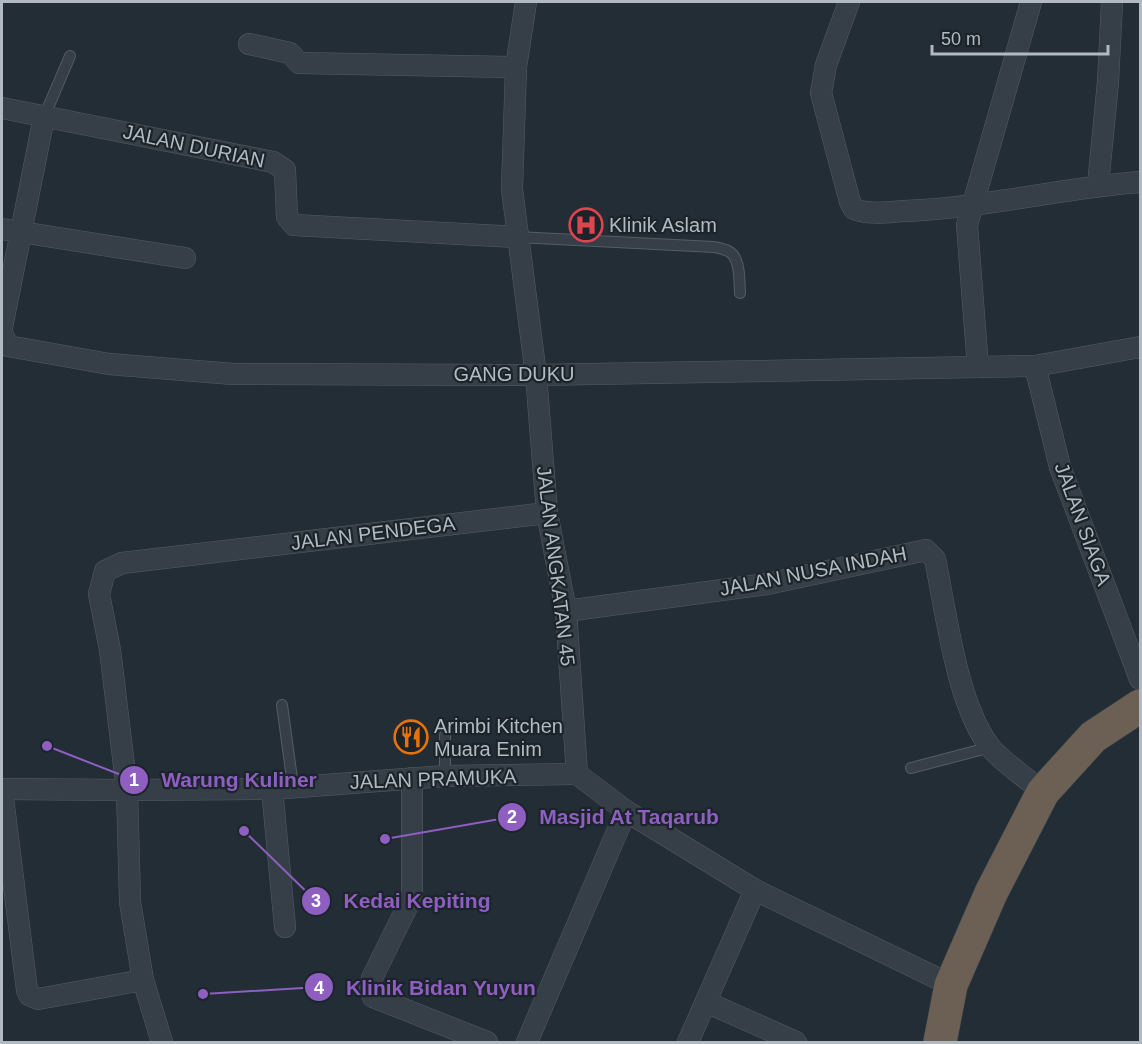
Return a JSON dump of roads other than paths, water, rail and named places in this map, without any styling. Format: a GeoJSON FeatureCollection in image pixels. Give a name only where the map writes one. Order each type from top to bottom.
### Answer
{"type":"FeatureCollection","features":[{"type":"Feature","properties":{"kind":"highway"},"geometry":{"type":"LineString","coordinates":[[939,1042],[951,985],[991,894],[1043,792],[1093,737],[1140,706]]}},
{"type":"Feature","properties":{"kind":"street","name":"JALAN ANGKATAN 45"},"geometry":{"type":"LineString","coordinates":[[526,2],[516,67],[512,189],[536,375],[548,513],[566,611],[577,774]]}},
{"type":"Feature","properties":{"kind":"street"},"geometry":{"type":"LineString","coordinates":[[849,2],[826,65],[821,93],[850,202],[854,209],[861,212],[937,210],[1098,185],[1140,182]]}},
{"type":"Feature","properties":{"kind":"street"},"geometry":{"type":"LineString","coordinates":[[978,367],[967,225],[1030,2]]}},
{"type":"Feature","properties":{"kind":"street"},"geometry":{"type":"LineString","coordinates":[[1098,185],[1108,82],[1112,2]]}},
{"type":"Feature","properties":{"kind":"street"},"geometry":{"type":"LineString","coordinates":[[249,44],[290,53],[299,63],[516,67]]}},
{"type":"Feature","properties":{"kind":"street","name":"JALAN DURIAN"},"geometry":{"type":"LineString","coordinates":[[2,108],[273,162],[285,170],[287,217],[294,225],[517,237]]}},
{"type":"Feature","properties":{"kind":"street"},"geometry":{"type":"LineString","coordinates":[[2,327],[11,230],[44,117]]}},
{"type":"Feature","properties":{"kind":"street"},"geometry":{"type":"LineString","coordinates":[[11,230],[185,258]]}},
{"type":"Feature","properties":{"kind":"street","name":"GANG DUKU"},"geometry":{"type":"LineString","coordinates":[[2,333],[8,346],[98,362],[233,374],[536,375],[1035,366],[1140,346]]}},
{"type":"Feature","properties":{"kind":"street","name":"JALAN SIAGA"},"geometry":{"type":"LineString","coordinates":[[1035,366],[1060,467],[1140,679]]}},
{"type":"Feature","properties":{"kind":"street","name":"JALAN PENDEGA"},"geometry":{"type":"LineString","coordinates":[[127,790],[110,650],[99,594],[105,571],[122,563],[548,513]]}},
{"type":"Feature","properties":{"kind":"street","name":"JALAN NUSA INDAH"},"geometry":{"type":"LineString","coordinates":[[566,611],[767,584],[926,550],[935,559],[962,688],[973,716],[991,747],[1043,792]]}},
{"type":"Feature","properties":{"kind":"street"},"geometry":{"type":"LineString","coordinates":[[577,774],[626,812],[755,890],[951,985]]}},
{"type":"Feature","properties":{"kind":"street","name":"JALAN PRAMUKA"},"geometry":{"type":"LineString","coordinates":[[2,790],[283,787],[445,776],[577,774]]}},
{"type":"Feature","properties":{"kind":"street"},"geometry":{"type":"LineString","coordinates":[[412,778],[412,894],[408,907],[372,978],[370,989],[373,997],[487,1042]]}},
{"type":"Feature","properties":{"kind":"street"},"geometry":{"type":"LineString","coordinates":[[283,787],[285,927]]}},
{"type":"Feature","properties":{"kind":"street"},"geometry":{"type":"LineString","coordinates":[[2,790],[27,990],[30,995],[38,999],[143,980]]}},
{"type":"Feature","properties":{"kind":"street"},"geometry":{"type":"LineString","coordinates":[[127,790],[130,902],[143,980],[162,1042]]}},
{"type":"Feature","properties":{"kind":"street"},"geometry":{"type":"LineString","coordinates":[[528,1042],[626,812]]}},
{"type":"Feature","properties":{"kind":"street"},"geometry":{"type":"LineString","coordinates":[[688,1042],[755,890]]}},
{"type":"Feature","properties":{"kind":"street"},"geometry":{"type":"LineString","coordinates":[[706,1002],[796,1042]]}},
{"type":"Feature","properties":{"kind":"lane"},"geometry":{"type":"LineString","coordinates":[[44,117],[70,56]]}},
{"type":"Feature","properties":{"kind":"lane"},"geometry":{"type":"LineString","coordinates":[[517,237],[714,246],[729,251],[735,256],[739,272],[740,293]]}},
{"type":"Feature","properties":{"kind":"lane"},"geometry":{"type":"LineString","coordinates":[[282,705],[283,787]]}},
{"type":"Feature","properties":{"kind":"lane"},"geometry":{"type":"LineString","coordinates":[[445,735],[445,776]]}},
{"type":"Feature","properties":{"kind":"lane"},"geometry":{"type":"LineString","coordinates":[[911,768],[991,747]]}},
{"type":"Feature","properties":{"kind":"place","name":"Klinik Aslam"},"geometry":{"type":"Point","coordinates":[586,225]}},
{"type":"Feature","properties":{"kind":"place","name":"Arimbi Kitchen Muara Enim"},"geometry":{"type":"Point","coordinates":[411,737]}},
{"type":"Feature","properties":{"kind":"place","name":"Warung Kuliner"},"geometry":{"type":"Point","coordinates":[47,746]}},
{"type":"Feature","properties":{"kind":"place","name":"Kedai Kepiting"},"geometry":{"type":"Point","coordinates":[244,831]}},
{"type":"Feature","properties":{"kind":"place","name":"Masjid At Taqarub"},"geometry":{"type":"Point","coordinates":[385,839]}},
{"type":"Feature","properties":{"kind":"place","name":"Klinik Bidan Yuyun"},"geometry":{"type":"Point","coordinates":[203,994]}}]}
